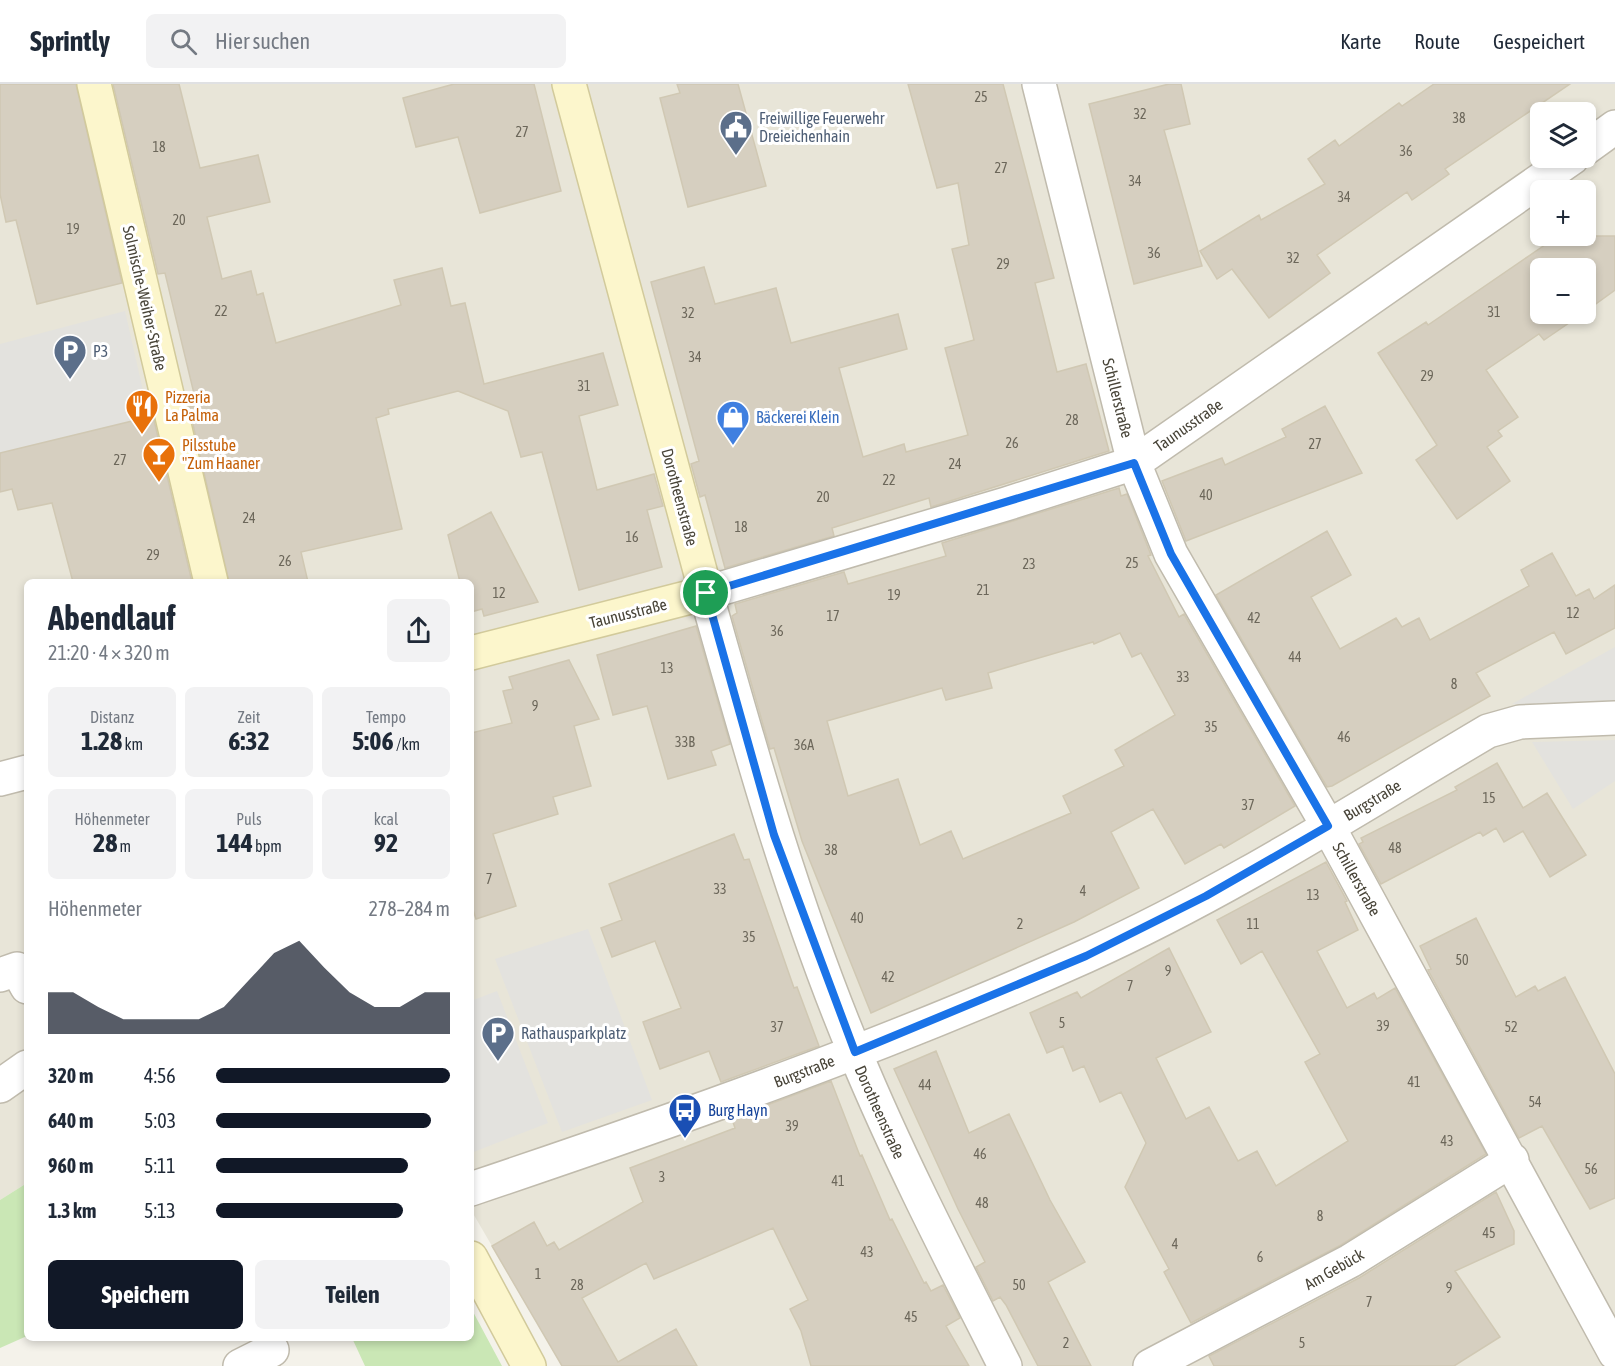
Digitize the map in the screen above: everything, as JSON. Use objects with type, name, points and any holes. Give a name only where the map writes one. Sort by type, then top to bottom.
[{"type":"street","name":"Solmische-Weiher-Straße","points":[[94,84],[210,579]]},
{"type":"street","name":"Dorotheenstraße","points":[[569,84],[706,593],[774,835],[855,1052],[897,1152],[1005,1366]]},
{"type":"street","name":"Schillerstraße","points":[[1039,84],[1134,463],[1171,554],[1328,826],[1512,1160],[1615,1353]]},
{"type":"street","points":[[1596,141],[1615,127]]},
{"type":"street","name":"Taunusstraße","points":[[474,652],[706,593],[1134,463],[1558,168]]},
{"type":"street","name":"Burgstraße","points":[[474,1188],[687,1116],[855,1052],[1086,956],[1206,896],[1488,731],[1505,724],[1615,718]]},
{"type":"street","points":[[0,779],[24,772]]},
{"type":"street","points":[[0,975],[17,969],[24,982]]},
{"type":"street","points":[[0,1086],[24,1068]]},
{"type":"street","name":"Am Gebück","points":[[1150,1366],[1350,1261],[1512,1160]]},
{"type":"street","points":[[474,1264],[529,1366]]},
{"type":"street","points":[[240,1366],[272,1350]]},
{"type":"shaded area","points":[[0,84],[1615,84],[1615,1366],[562,1366],[474,1215],[474,579],[24,579],[24,1185],[0,1200]]},
{"type":"shaded area","name":"P3","points":[[125,311],[149,417],[0,453],[0,344]]},
{"type":"shaded area","points":[[1615,647],[1615,702],[1512,704]]},
{"type":"shaded area","points":[[1615,740],[1615,781],[1573,809],[1532,742]]},
{"type":"shaded area","points":[[588,929],[652,1100],[562,1132],[495,959]]},
{"type":"shaded area","name":"Rathausparkplatz","points":[[497,991],[548,1123],[474,1152],[474,1000]]},
{"type":"green space","points":[[24,1185],[24,1337],[0,1348],[0,1200]]},
{"type":"green space","points":[[474,1314],[502,1366],[365,1366],[353,1341],[474,1341]]},
{"type":"building","points":[[0,84],[76,84],[122,283],[37,304],[16,220],[6,222],[0,194]]},
{"type":"building","points":[[113,84],[179,84],[200,168],[258,155],[270,202],[207,217],[222,279],[251,271],[257,295],[263,293],[276,343],[401,305],[394,280],[442,268],[451,306],[465,303],[484,384],[603,353],[618,405],[579,416],[597,490],[654,474],[663,506],[647,510],[662,567],[579,590],[542,452],[521,457],[508,411],[458,391],[388,409],[389,414],[376,418],[402,529],[301,552],[307,579],[228,579],[189,407],[197,406],[165,273],[158,274]]},
{"type":"building","points":[[454,84],[534,84],[561,191],[480,213],[458,137],[416,147],[403,98]]},
{"type":"building","points":[[677,84],[738,84],[766,186],[688,207],[660,98],[680,93]]},
{"type":"building","points":[[908,84],[1003,84],[1054,278],[1035,283],[1057,372],[1086,364],[1109,451],[931,507],[929,498],[832,528],[834,536],[725,568],[705,495],[700,497],[691,464],[699,461],[651,282],[704,267],[715,304],[776,288],[791,343],[898,314],[907,349],[839,368],[863,457],[904,444],[906,452],[968,435],[945,348],[974,340],[952,249],[969,245],[958,183],[937,188]]},
{"type":"building","points":[[1169,84],[1181,84],[1190,124],[1164,130],[1202,266],[1134,284],[1089,104]]},
{"type":"building","points":[[1434,84],[1570,84],[1544,102],[1530,102],[1530,111],[1445,169],[1449,174],[1412,200],[1407,192],[1317,255],[1330,273],[1269,318],[1232,269],[1217,279],[1200,251],[1259,215],[1261,220],[1325,184],[1308,159],[1335,140],[1339,146],[1399,103],[1402,106]]},
{"type":"building","points":[[1596,236],[1615,236],[1615,290],[1596,304],[1596,258],[1530,258],[1530,324],[1567,324],[1544,340],[1539,334],[1486,370],[1518,417],[1498,431],[1502,436],[1487,447],[1510,481],[1457,519],[1416,460],[1437,445],[1378,353],[1426,322],[1428,325],[1543,246],[1596,246]]},
{"type":"building","points":[[1325,406],[1362,473],[1186,541],[1162,481],[1222,458],[1225,465],[1286,437],[1282,429]]},
{"type":"building","points":[[153,416],[191,579],[72,579],[52,503],[18,510],[12,489],[0,492],[0,453]]},
{"type":"building","points":[[1119,488],[1121,496],[1127,494],[1151,555],[1148,556],[1179,617],[1184,614],[1295,806],[1224,848],[1221,844],[1185,864],[1153,809],[1111,832],[1139,888],[1074,922],[871,1013],[802,841],[774,748],[770,749],[732,616],[737,613],[735,604],[844,572],[848,584],[946,556],[942,543]],"holes":[[[1120,633],[1132,657],[1141,653],[1175,715],[1115,750],[1124,766],[1063,796],[1071,813],[963,859],[951,831],[920,845],[898,779],[848,796],[827,721],[942,688],[946,700],[992,688],[988,673],[1093,642],[1094,644]]]},
{"type":"building","points":[[491,512],[538,602],[484,616],[482,609],[474,611],[474,579],[459,579],[448,535]]},
{"type":"building","points":[[1327,531],[1351,575],[1311,597],[1340,649],[1396,618],[1402,627],[1419,618],[1430,640],[1529,586],[1521,570],[1552,553],[1576,596],[1589,589],[1594,599],[1615,585],[1615,628],[1566,654],[1554,632],[1476,673],[1490,696],[1327,787],[1216,595]]},
{"type":"building","points":[[696,626],[730,744],[711,751],[716,765],[668,779],[647,706],[613,715],[597,655]]},
{"type":"building","points":[[569,660],[599,719],[574,726],[591,786],[553,797],[558,814],[493,834],[516,906],[476,919],[474,913],[474,732],[512,723],[503,691],[513,689],[509,677]]},
{"type":"building","points":[[1497,763],[1523,808],[1547,793],[1586,855],[1550,877],[1523,831],[1504,842],[1496,828],[1483,836],[1480,832],[1381,884],[1359,844],[1363,842],[1361,838],[1457,790],[1455,787]]},
{"type":"building","points":[[734,834],[744,860],[749,859],[794,988],[797,987],[819,1046],[721,1082],[709,1051],[660,1069],[643,1022],[681,1008],[655,941],[612,957],[601,928],[622,920],[609,884]]},
{"type":"building","points":[[1326,862],[1347,901],[1345,902],[1358,930],[1317,951],[1347,1008],[1374,993],[1377,999],[1395,988],[1486,1154],[1341,1245],[1191,1323],[1164,1272],[1169,1269],[1125,1187],[1146,1143],[1121,1092],[1100,1102],[1084,1066],[1073,1071],[1063,1046],[1047,1053],[1030,1013],[1077,992],[1081,998],[1169,948],[1211,1032],[1156,1058],[1186,1119],[1209,1107],[1238,1161],[1257,1151],[1276,1186],[1348,1141],[1305,1062],[1320,1054],[1262,951],[1241,964],[1217,920]]},
{"type":"building","points":[[1476,918],[1516,997],[1535,986],[1538,991],[1565,977],[1615,1074],[1615,1198],[1590,1209],[1542,1126],[1519,1138],[1428,970],[1431,969],[1420,946]]},
{"type":"building","points":[[936,1051],[969,1133],[1009,1114],[1050,1200],[1085,1262],[1048,1282],[1091,1366],[1038,1366],[1006,1305],[1000,1297],[993,1301],[976,1267],[985,1262],[958,1209],[894,1069]]},
{"type":"building","points":[[831,1081],[860,1156],[862,1155],[890,1220],[892,1219],[924,1283],[926,1282],[931,1291],[943,1285],[960,1318],[946,1326],[969,1366],[811,1366],[801,1331],[790,1309],[808,1300],[773,1228],[654,1279],[646,1263],[582,1298],[618,1362],[676,1329],[697,1366],[562,1366],[492,1246],[534,1222],[547,1246],[554,1242],[559,1250],[643,1202],[630,1168],[735,1128],[733,1122],[736,1120],[735,1117]]},
{"type":"building","points":[[1496,1192],[1514,1231],[1514,1244],[1455,1271],[1500,1337],[1454,1366],[1214,1366],[1209,1356],[1359,1278]]},
{"type":"place","name":"Freiwillige Feuerwehr Dreieichenhain","points":[[736,156]]},
{"type":"place","name":"P3","points":[[70,380]]},
{"type":"place","name":"Pizzeria La Palma","points":[[142,435]]},
{"type":"place","name":"Bäckerei Klein","points":[[733,446]]},
{"type":"place","name":"Pilsstube \"Zum Haaner","points":[[159,483]]},
{"type":"place","name":"Rathausparkplatz","points":[[498,1062]]},
{"type":"place","name":"Burg Hayn","points":[[685,1139]]},
{"type":"route","points":[[1134,463],[1171,554],[1328,826],[1206,896],[1086,956],[855,1052],[774,835],[706,593],[1006,504],[1134,463]]}]
